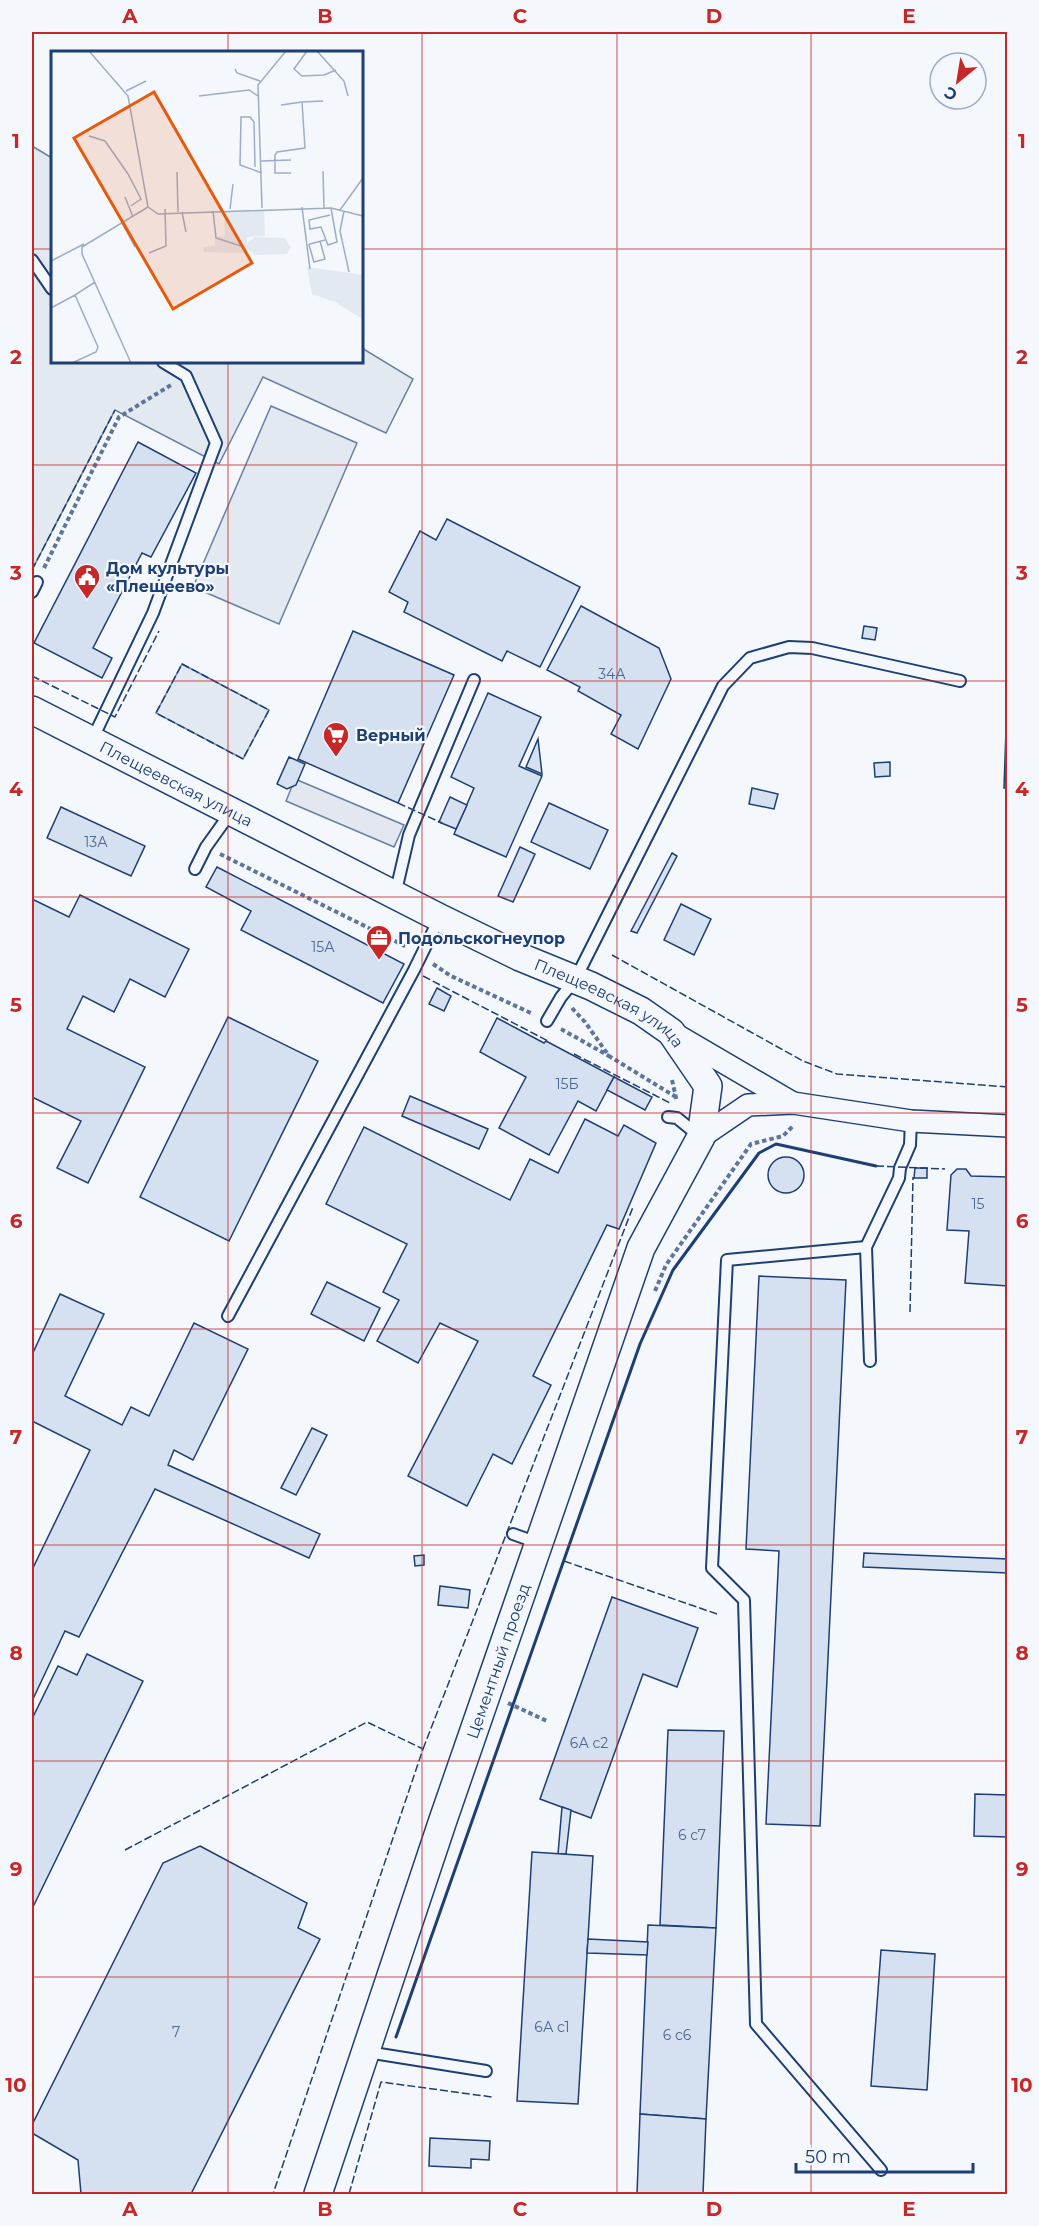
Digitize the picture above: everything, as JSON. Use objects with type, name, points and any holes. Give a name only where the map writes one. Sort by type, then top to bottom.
[{"type":"street","name":"Плещеевская улица","points":[[32,710],[520,957],[571,994],[641,1011],[671,1032],[708,1086],[701,1137]]},
{"type":"street","points":[[671,1032],[793,1103]]},
{"type":"street","points":[[701,1137],[748,1105],[793,1103],[911,1120],[1008,1126]]},
{"type":"street","name":"Цементный проезд","points":[[318,2194],[443,1820],[525,1538],[641,1248],[701,1137]]},
{"type":"lane","points":[[32,260],[51,288]]},
{"type":"lane","points":[[91,740],[153,613],[216,443],[186,376],[165,363]]},
{"type":"lane","points":[[547,1021],[571,994],[723,686],[750,658],[789,647],[812,648],[960,681]]},
{"type":"lane","points":[[395,895],[409,835],[474,680]]},
{"type":"lane","points":[[195,869],[206,847],[231,812]]},
{"type":"lane","points":[[228,1316],[440,918]]},
{"type":"lane","points":[[672,1117],[701,1137]]},
{"type":"lane","points":[[870,1361],[866,1247],[899,1178],[900,1168],[910,1145],[911,1120]]},
{"type":"lane","points":[[866,1247],[727,1260],[712,1568],[744,1600],[756,2024],[881,2170]]},
{"type":"lane","points":[[366,2052],[486,2071]]},
{"type":"path","points":[[34,587],[119,417],[186,376]]},
{"type":"path","points":[[206,847],[421,955],[451,976],[547,1021],[677,1097]]},
{"type":"path","points":[[571,994],[585,1022],[609,1056]]},
{"type":"path","points":[[667,1072],[677,1097],[672,1117]]},
{"type":"path","points":[[505,1702],[547,1720]]},
{"type":"shaded area","points":[[32,146],[51,157],[51,363],[363,363],[363,349],[413,379],[386,433],[263,377],[219,464],[115,410],[32,570]]},
{"type":"shaded area","points":[[271,406],[357,443],[279,624],[193,587]]},
{"type":"shaded area","points":[[182,664],[269,710],[243,759],[156,713]]},
{"type":"shaded area","points":[[295,779],[404,825],[394,847],[286,801]]},
{"type":"building","name":"Дом культуры «Плещеево»","points":[[138,442],[196,473],[151,557],[142,553],[93,648],[112,658],[102,678],[34,643]]},
{"type":"building","points":[[447,519],[580,587],[540,667],[507,651],[502,661],[404,612],[408,602],[389,592],[420,531],[436,540]]},
{"type":"building","points":[[581,606],[659,648],[671,679],[638,749],[611,734],[621,715],[578,691],[580,687],[547,670]]},
{"type":"building","points":[[864,626],[877,628],[875,640],[862,638]]},
{"type":"building","points":[[353,631],[454,675],[398,803],[298,759]]},
{"type":"building","points":[[1008,671],[1008,788],[1004,788]]},
{"type":"building","points":[[488,693],[541,717],[519,766],[542,776],[506,857],[454,834],[474,788],[451,777]]},
{"type":"building","points":[[538,739],[542,774],[526,767]]},
{"type":"building","points":[[289,757],[305,764],[296,785],[287,789],[277,784]]},
{"type":"building","points":[[890,762],[890,776],[875,777],[874,763]]},
{"type":"building","points":[[752,788],[778,794],[774,809],[749,804]]},
{"type":"building","points":[[450,797],[467,805],[456,829],[439,822]]},
{"type":"building","points":[[549,803],[608,830],[590,869],[531,842]]},
{"type":"building","points":[[61,807],[145,846],[131,876],[47,838]]},
{"type":"building","points":[[520,847],[535,854],[513,902],[498,896]]},
{"type":"building","points":[[672,853],[677,856],[637,933],[631,931]]},
{"type":"building","points":[[217,867],[404,964],[383,1003],[241,930],[251,911],[206,887]]},
{"type":"building","points":[[80,895],[189,949],[165,997],[130,979],[114,1012],[83,996],[67,1029],[145,1067],[88,1183],[57,1168],[81,1121],[32,1097],[32,899],[69,917]]},
{"type":"building","points":[[681,904],[711,919],[694,955],[664,940]]},
{"type":"building","points":[[437,988],[451,996],[444,1011],[429,1004]]},
{"type":"building","points":[[228,1017],[318,1061],[229,1241],[140,1197]]},
{"type":"building","points":[[497,1018],[614,1077],[596,1111],[578,1101],[549,1155],[499,1128],[526,1077],[480,1052]]},
{"type":"building","points":[[614,1077],[652,1097],[645,1110],[607,1090]]},
{"type":"building","points":[[410,1096],[488,1129],[479,1149],[402,1116]]},
{"type":"building","points":[[585,1119],[618,1136],[624,1125],[656,1143],[619,1229],[607,1225],[533,1376],[551,1385],[512,1464],[493,1454],[467,1506],[408,1476],[478,1341],[440,1323],[418,1363],[377,1341],[399,1300],[383,1292],[407,1244],[326,1204],[364,1127],[510,1200],[530,1159],[558,1173]]},
{"type":"building","points":[[786,1157],[799,1162],[804,1175],[799,1188],[786,1193],[773,1188],[768,1175],[773,1162]]},
{"type":"building","points":[[915,1168],[927,1168],[927,1178],[914,1178]]},
{"type":"building","points":[[957,1169],[966,1169],[971,1176],[1008,1177],[1008,1286],[965,1283],[969,1231],[947,1230],[951,1175]]},
{"type":"building","points":[[759,1276],[846,1280],[820,1826],[766,1824],[779,1551],[746,1549]]},
{"type":"building","points":[[327,1282],[380,1308],[364,1341],[311,1314]]},
{"type":"building","points":[[60,1294],[104,1314],[65,1396],[122,1425],[131,1407],[149,1416],[194,1323],[248,1349],[193,1460],[174,1450],[168,1465],[320,1534],[309,1558],[155,1489],[79,1637],[65,1631],[33,1699],[32,1570],[90,1450],[32,1421],[32,1355]]},
{"type":"building","points":[[312,1428],[327,1435],[296,1495],[281,1488]]},
{"type":"building","points":[[864,1553],[1008,1559],[1008,1573],[863,1567]]},
{"type":"building","points":[[424,1555],[424,1565],[415,1566],[414,1556]]},
{"type":"building","points":[[440,1586],[470,1590],[468,1608],[438,1605]]},
{"type":"building","points":[[612,1597],[698,1628],[677,1687],[643,1674],[591,1818],[540,1799]]},
{"type":"building","points":[[87,1654],[143,1681],[32,1909],[32,1719],[58,1666],[77,1675]]},
{"type":"building","points":[[668,1730],[724,1731],[716,1928],[660,1925]]},
{"type":"building","points":[[975,1794],[1008,1795],[1008,1837],[974,1836]]},
{"type":"building","points":[[562,1807],[571,1810],[566,1854],[558,1854]]},
{"type":"building","points":[[200,1846],[307,1903],[298,1928],[320,1939],[191,2194],[81,2194],[78,2160],[32,2133],[32,2125],[163,1863]]},
{"type":"building","points":[[532,1852],[593,1856],[578,2104],[517,2101]]},
{"type":"building","points":[[648,1925],[716,1928],[706,2119],[640,2114]]},
{"type":"building","points":[[588,1939],[648,1942],[647,1955],[587,1953]]},
{"type":"building","points":[[881,1950],[935,1954],[927,2090],[871,2086]]},
{"type":"building","points":[[640,2114],[706,2119],[703,2194],[637,2194]]},
{"type":"building","points":[[430,2138],[490,2141],[489,2160],[471,2159],[471,2168],[429,2166]]},
{"type":"fence","points":[[32,570],[115,410]]},
{"type":"fence","points":[[32,676],[115,717],[159,631]]},
{"type":"fence","points":[[182,664],[269,710],[243,759],[156,713],[182,664]]},
{"type":"fence","points":[[398,803],[442,823]]},
{"type":"fence","points":[[612,955],[803,1061],[837,1074],[1008,1087]]},
{"type":"fence","points":[[423,976],[550,1042]]},
{"type":"fence","points":[[574,1054],[672,1104]]},
{"type":"fence","points":[[876,1166],[945,1169]]},
{"type":"fence","points":[[910,1312],[913,1177]]},
{"type":"fence","points":[[423,1749],[633,1207]]},
{"type":"fence","points":[[564,1561],[717,1614]]},
{"type":"fence","points":[[125,1850],[367,1722],[423,1749],[273,2194]]},
{"type":"fence","points":[[349,2194],[381,2082],[492,2097]]},
{"type":"wall","points":[[396,2037],[640,1344],[673,1270],[759,1153],[776,1144],[876,1166]]},
{"type":"place","name":"Дом культуры «Плещеево»","points":[[87,600]]},
{"type":"place","name":"Верный","points":[[336,758]]},
{"type":"place","name":"Подольскогнеупор","points":[[379,961]]}]
